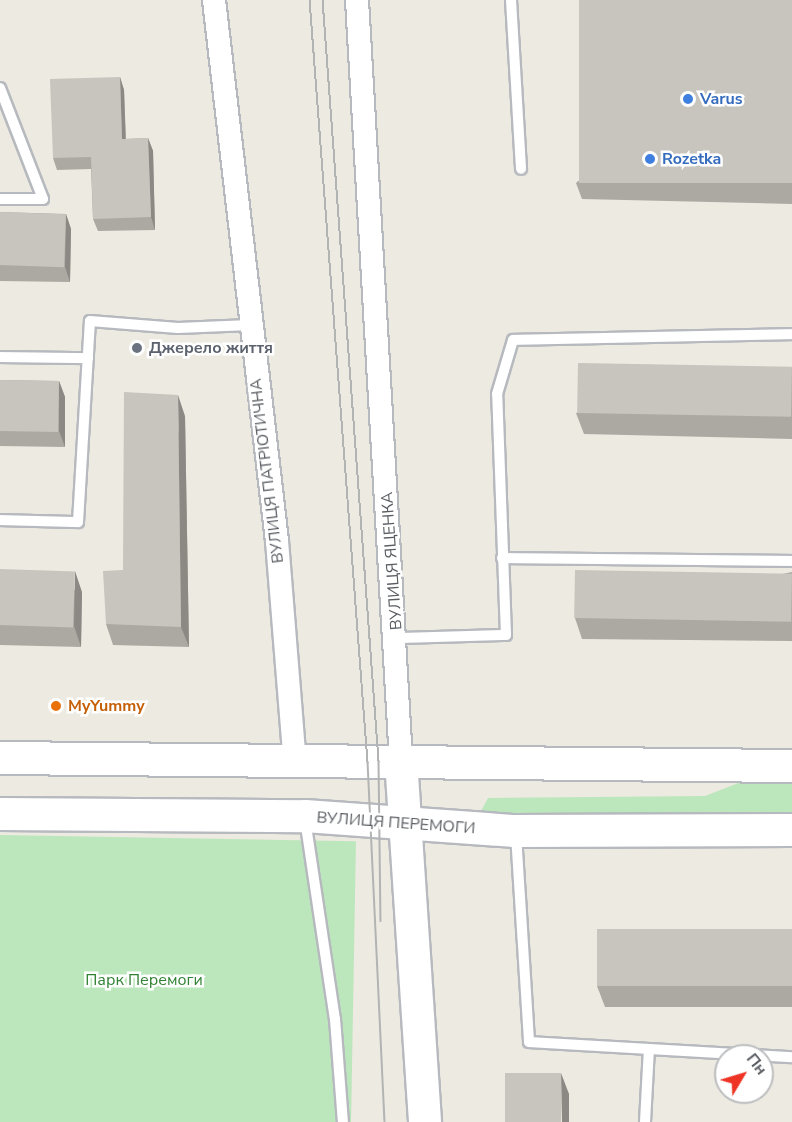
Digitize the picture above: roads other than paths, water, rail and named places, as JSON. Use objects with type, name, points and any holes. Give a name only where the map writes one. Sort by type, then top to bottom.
[{"type":"main road","points":[[0,758],[295,764],[401,760],[792,766]]},
{"type":"main road","name":"ВУЛИЦЯ ЯЦЕНКА","points":[[401,760],[425,1122]]},
{"type":"main road","name":"ВУЛИЦЯ ПЕРЕМОГИ","points":[[0,814],[305,816],[516,831],[792,830]]},
{"type":"street","name":"ВУЛИЦЯ ПАТРІОТИЧНА","points":[[214,0],[249,326],[277,541],[295,764]]},
{"type":"street","name":"ВУЛИЦЯ ЯЦЕНКА","points":[[357,0],[397,638],[401,760]]},
{"type":"lane","points":[[511,0],[521,169]]},
{"type":"lane","points":[[0,88],[43,199],[0,199]]},
{"type":"lane","points":[[0,520],[78,522],[90,321],[178,328],[249,326]]},
{"type":"lane","points":[[397,638],[506,635],[496,394],[513,340],[792,334]]},
{"type":"lane","points":[[0,357],[88,358]]},
{"type":"lane","points":[[502,558],[792,561]]},
{"type":"lane","points":[[305,816],[335,1019],[343,1122]]},
{"type":"lane","points":[[516,831],[529,1042],[792,1057]]},
{"type":"lane","points":[[645,1122],[649,1049]]},
{"type":"tram line","points":[[310,0],[368,762],[385,1122]]},
{"type":"tram line","points":[[323,0],[379,761],[381,921]]},
{"type":"place","name":"Varus","points":[[688,99]]},
{"type":"place","name":"Rozetka","points":[[650,159]]},
{"type":"place","name":"Джерело життя","points":[[137,348]]},
{"type":"place","name":"MyYummy","points":[[56,706]]},
{"type":"park label","name":"Парк Перемоги","points":[[144,980]]}]
